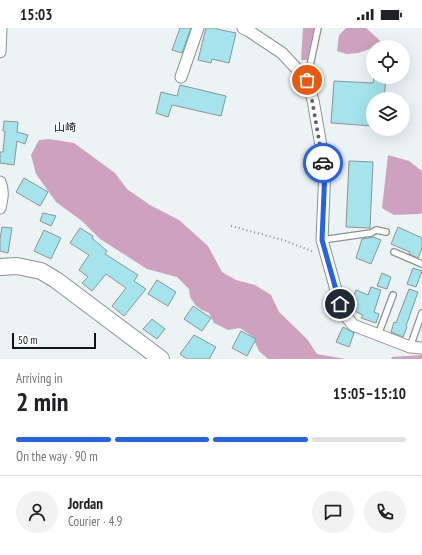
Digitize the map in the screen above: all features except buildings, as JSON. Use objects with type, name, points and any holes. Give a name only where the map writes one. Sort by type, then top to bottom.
[{"type":"street","points":[[0,52],[2,28]]},
{"type":"street","points":[[181,77],[198,28]]},
{"type":"street","points":[[243,28],[249,30],[282,53],[307,80],[325,169],[322,240],[340,304],[345,315],[353,324],[378,335],[410,347],[422,348]]},
{"type":"street","points":[[0,182],[3,192],[0,208]]},
{"type":"street","points":[[0,266],[17,266],[41,270],[161,359]]},
{"type":"lane","points":[[307,80],[318,28]]},
{"type":"lane","points":[[322,240],[371,233],[376,230],[386,232]]},
{"type":"lane","points":[[394,252],[422,264]]},
{"type":"lane","points":[[378,335],[393,295]]},
{"type":"lane","points":[[410,347],[422,313]]},
{"type":"path","points":[[231,226],[283,240],[326,257]]},
{"type":"shaded area","points":[[303,28],[314,28],[307,60],[301,60]]},
{"type":"shaded area","points":[[346,28],[366,28],[379,40],[366,40],[366,50],[346,54],[337,51],[339,35]]},
{"type":"shaded area","points":[[49,139],[74,143],[115,173],[127,189],[150,205],[179,220],[208,246],[222,272],[236,280],[255,285],[271,295],[279,312],[307,339],[317,354],[346,359],[268,359],[259,351],[252,336],[240,328],[228,330],[214,323],[209,313],[196,306],[190,297],[189,289],[177,277],[147,269],[100,239],[82,221],[56,202],[36,174],[31,155],[39,140]]},
{"type":"shaded area","points":[[388,155],[409,161],[422,171],[422,213],[394,215],[382,208]]},
{"type":"shaded area","points":[[422,355],[422,359],[391,359],[392,357]]},
{"type":"way so far","points":[[307,80],[323,163]]},
{"type":"district","name":"山崎","points":[[65,127]]},
{"type":"route","points":[[323,163],[325,169],[322,240],[340,304]]}]
